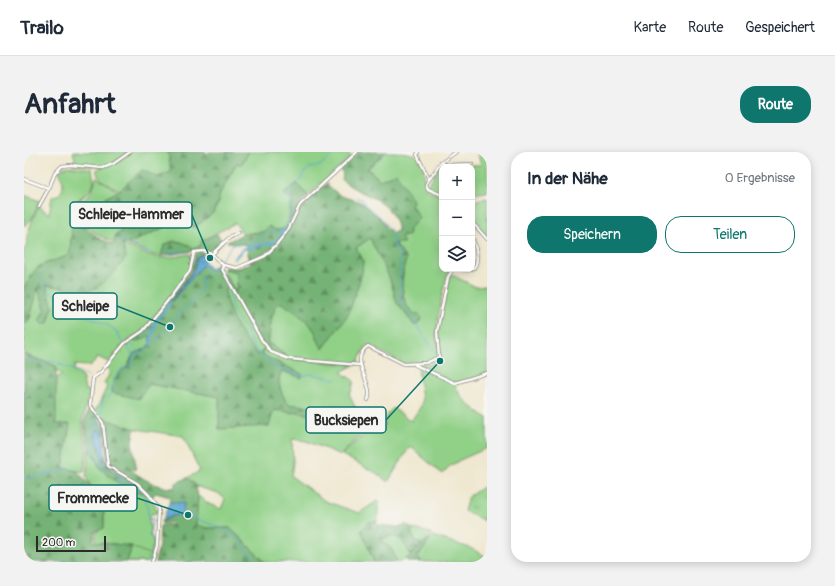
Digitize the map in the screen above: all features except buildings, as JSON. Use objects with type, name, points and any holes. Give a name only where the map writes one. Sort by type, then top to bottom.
[{"type":"street","points":[[39,206],[52,182],[55,172],[62,166],[70,165],[94,169],[103,168],[113,164],[130,152]]},
{"type":"street","points":[[152,562],[157,550],[159,509],[149,495],[136,484],[108,466],[106,458],[104,425],[90,405],[93,378],[101,372],[125,343],[142,332],[169,299],[190,271],[194,252],[204,251],[212,254],[223,265],[240,267],[261,258],[270,252],[288,230],[300,205],[357,152]]},
{"type":"street","points":[[418,152],[417,155],[429,179]]},
{"type":"street","points":[[439,194],[427,188],[426,185],[441,163],[456,152]]},
{"type":"street","points":[[24,179],[48,188]]},
{"type":"street","points":[[475,225],[487,239]]},
{"type":"street","points":[[212,254],[228,238],[239,233]]},
{"type":"street","points":[[475,244],[477,264],[475,268]]},
{"type":"street","points":[[223,265],[222,269],[261,339],[271,352],[289,358],[360,365]]},
{"type":"street","points":[[368,400],[370,396],[369,389],[360,365],[361,356],[368,346],[404,364],[426,363],[439,356],[437,332],[448,277],[452,272]]},
{"type":"street","points":[[415,364],[454,383],[487,373]]},
{"type":"green space","points":[[73,152],[128,152],[107,165],[96,167],[72,164],[75,159]]},
{"type":"green space","points":[[131,152],[168,152],[171,172],[158,177],[130,181],[120,190],[101,179],[97,173],[97,169],[115,164]]},
{"type":"green space","points":[[168,152],[206,152],[208,154],[209,152],[249,152],[241,165],[237,163],[220,193],[218,204],[213,213],[195,227],[171,224],[132,242],[122,243],[126,257],[109,277],[98,287],[92,290],[77,291],[46,285],[53,306],[48,323],[43,325],[39,321],[45,309],[38,288],[30,318],[24,326],[24,288],[39,266],[67,256],[70,253],[73,207],[86,193],[77,204],[75,214],[78,214],[93,234],[102,240],[114,244],[115,236],[121,232],[119,207],[104,199],[120,190],[142,170],[158,177],[171,172]]},
{"type":"green space","points":[[249,152],[347,152],[351,156],[308,196],[285,194],[292,201],[288,223],[284,229],[243,234],[235,223],[202,241],[202,245],[192,248],[186,244],[172,241],[164,247],[161,256],[151,254],[122,243],[132,242],[172,224],[195,227],[213,213],[218,204],[220,193],[237,163],[241,165]]},
{"type":"green space","points":[[359,152],[386,152],[367,169],[380,180],[396,173],[413,201],[411,205],[419,218],[409,229],[408,236],[401,237],[404,243],[394,243],[406,259],[402,282],[405,301],[407,306],[416,315],[418,313],[422,319],[415,326],[397,303],[390,279],[370,238],[356,248],[363,260],[362,273],[349,313],[323,349],[312,327],[282,303],[277,304],[272,316],[268,345],[272,345],[288,358],[271,351],[266,347],[261,354],[302,374],[302,378],[282,371],[279,379],[281,392],[287,404],[315,407],[317,417],[299,411],[293,413],[274,410],[269,426],[219,429],[219,397],[149,384],[139,399],[113,393],[112,389],[114,381],[128,366],[133,354],[145,349],[151,342],[149,341],[150,335],[142,340],[134,342],[134,338],[143,332],[191,272],[195,255],[199,252],[204,252],[203,255],[196,259],[196,264],[191,275],[171,302],[205,263],[211,269],[216,265],[219,273],[223,273],[236,292],[237,272],[224,269],[225,267],[239,268],[260,259],[271,252],[291,226],[300,207],[327,183],[329,187],[341,196],[360,202],[370,209],[380,218],[386,228],[392,233],[398,231],[394,219],[383,204],[342,180],[343,173],[340,170],[341,167]],"holes":[[[229,284],[265,348],[258,355],[240,332],[228,306],[225,286]]]},
{"type":"green space","points":[[386,152],[412,154],[417,157],[423,167],[425,187],[430,192],[439,196],[439,272],[449,272],[439,310],[436,333],[438,352],[437,358],[425,363],[404,364],[369,345],[366,346],[357,364],[288,358],[272,345],[268,345],[272,316],[277,304],[282,303],[304,319],[312,327],[323,348],[349,313],[362,273],[363,260],[356,248],[370,238],[390,279],[397,303],[415,326],[417,313],[416,316],[408,307],[403,295],[403,270],[406,259],[394,242],[403,236],[408,236],[409,229],[419,218],[411,204],[413,201],[404,188],[380,180],[367,168]]},
{"type":"green space","points":[[477,152],[487,152],[487,192],[475,194],[475,165],[481,165]]},
{"type":"green space","points":[[68,166],[92,169],[94,182],[91,190],[77,201],[73,207],[71,250],[67,256],[39,266],[24,288],[24,250],[30,226],[39,206],[49,214],[52,197],[57,196],[63,188],[60,173],[58,171]]},
{"type":"green space","points":[[439,167],[439,194],[430,190],[427,186]]},
{"type":"green space","points":[[96,177],[118,191],[104,199],[119,207],[121,232],[115,236],[115,242],[102,237],[90,229],[82,218],[80,204],[92,191]]},
{"type":"green space","points":[[297,183],[308,196],[298,207],[282,238],[267,252],[250,262],[246,245],[227,242],[243,234],[263,232],[269,226],[276,230],[284,229],[288,223],[292,201],[284,194]]},
{"type":"green space","points":[[24,195],[40,201],[31,220],[24,226]]},
{"type":"green space","points":[[487,198],[487,237],[475,224],[475,201]]},
{"type":"green space","points":[[217,234],[223,242],[212,252],[200,250],[161,256],[164,246],[171,242],[182,242],[192,248],[202,245],[201,241]]},
{"type":"green space","points":[[122,245],[148,255],[161,258],[190,254],[192,260],[190,271],[142,331],[124,343],[108,362],[98,357],[91,365],[75,365],[74,371],[82,376],[85,390],[90,391],[82,422],[87,452],[84,472],[63,468],[69,424],[56,424],[50,382],[62,374],[55,370],[56,366],[24,354],[24,326],[30,318],[38,288],[45,309],[39,321],[48,323],[46,285],[86,291],[126,257]]},
{"type":"green space","points":[[224,269],[238,271],[236,292],[224,272]]},
{"type":"green space","points":[[450,274],[476,287],[485,286],[487,283],[487,373],[459,382],[452,382],[418,366],[428,365],[438,360],[440,356],[438,332]]},
{"type":"green space","points":[[229,284],[267,349],[272,353],[289,359],[354,365],[341,372],[354,381],[351,393],[349,393],[353,403],[363,419],[361,434],[341,455],[306,441],[292,439],[293,463],[291,476],[325,501],[359,513],[379,500],[377,521],[369,522],[365,539],[374,562],[265,562],[230,528],[205,528],[196,525],[198,496],[209,504],[221,509],[225,499],[218,493],[198,487],[187,478],[200,471],[183,436],[136,429],[102,419],[95,412],[107,387],[104,383],[109,375],[109,371],[106,368],[124,345],[141,336],[150,334],[152,342],[145,349],[133,354],[128,365],[118,374],[149,384],[220,397],[219,429],[252,416],[272,411],[292,412],[312,416],[315,407],[287,404],[280,388],[279,379],[282,371],[302,377],[302,374],[263,358],[251,349],[245,342],[235,324],[228,304],[225,286]]},
{"type":"green space","points":[[24,354],[56,366],[56,424],[70,424],[63,468],[77,471],[107,505],[104,508],[104,528],[95,531],[93,542],[132,546],[127,562],[24,562]]},
{"type":"green space","points":[[418,368],[455,384],[460,395],[473,408],[487,418],[487,448],[460,460],[450,466],[442,474],[410,446],[388,482],[376,473],[342,455],[363,435],[366,424],[382,433],[387,414],[393,408],[411,421],[421,406],[422,400]]},
{"type":"green space","points":[[90,407],[97,414],[101,422],[103,429],[104,452],[109,468],[136,484],[145,493],[134,491],[107,475],[101,469],[91,451],[89,451],[84,422]]},
{"type":"green space","points":[[103,418],[136,429],[134,431],[132,442],[136,466],[135,470],[127,468],[149,482],[167,488],[174,488],[176,483],[187,478],[198,487],[196,487],[198,496],[196,525],[205,528],[230,528],[265,562],[155,562],[159,546],[160,526],[173,524],[171,522],[162,524],[161,521],[183,512],[184,503],[171,502],[169,504],[170,497],[156,493],[152,497],[137,483],[109,466]]},
{"type":"green space","points":[[89,451],[91,451],[106,468],[136,486],[153,502],[158,512],[148,516],[151,536],[154,542],[148,562],[127,562],[132,546],[95,542],[97,531],[104,528],[104,508],[107,505],[95,494],[86,477]]},
{"type":"green space","points":[[487,484],[487,522],[464,511],[468,497]]},
{"type":"green space","points":[[377,521],[376,532],[378,525],[403,527],[405,524],[413,529],[411,533],[417,542],[422,544],[411,555],[401,539],[386,537],[381,540],[392,550],[397,562],[374,562],[361,530],[369,522]]},
{"type":"green space","points":[[413,529],[431,533],[431,535],[422,544],[417,542],[410,533]]},
{"type":"green space","points":[[393,536],[402,539],[411,555],[402,562],[397,562],[392,550],[381,539]]},
{"type":"green space","points":[[433,536],[470,548],[487,557],[487,562],[422,562],[416,557]]},
{"type":"green space","points":[[430,538],[423,550],[416,556],[422,562],[408,562],[406,560]]},
{"type":"green space","points":[[132,547],[154,556],[152,562],[127,562]]},
{"type":"water","points":[[201,255],[204,256],[205,263],[170,303],[194,269],[196,259]]},
{"type":"water","points":[[96,429],[103,431],[105,460],[103,462],[95,432]]},
{"type":"water","points":[[170,502],[184,503],[183,513],[179,516],[172,516],[162,521]]},
{"type":"waterway","points":[[149,562],[154,549],[155,540],[149,536],[152,522],[149,518],[145,495],[138,488],[124,482],[118,475],[101,466],[93,450],[95,442],[91,431],[93,425],[98,422],[101,415],[103,398],[110,396],[114,380],[122,368],[124,369],[132,365],[133,355],[136,356],[149,347],[150,343],[163,335],[171,327],[178,313],[185,310],[201,291],[202,279],[213,269],[233,244],[250,244],[271,231],[275,233],[285,229],[291,213],[292,204],[292,198],[287,197],[286,194],[299,183],[302,175],[309,168],[319,166],[337,152]]},
{"type":"waterway","points":[[356,198],[362,199],[365,205],[379,216],[391,230],[394,247],[400,253],[400,301],[438,356]]},
{"type":"waterway","points":[[234,259],[243,249],[276,242],[285,229]]},
{"type":"waterway","points":[[119,239],[151,254]]},
{"type":"waterway","points":[[165,250],[172,253],[186,251]]},
{"type":"waterway","points":[[204,264],[207,267]]},
{"type":"waterway","points":[[216,265],[225,276]]},
{"type":"waterway","points":[[40,276],[57,297],[65,304],[78,313],[110,326],[116,331],[123,343]]},
{"type":"waterway","points":[[227,281],[233,312],[236,318],[247,328],[251,343],[262,356],[276,366],[292,373],[294,371],[295,374],[301,376],[311,374],[336,379]]},
{"type":"waterway","points":[[150,343],[156,321],[170,303]]},
{"type":"waterway","points":[[138,338],[155,325]]},
{"type":"waterway","points":[[130,343],[139,352]]},
{"type":"waterway","points":[[125,345],[134,355]]},
{"type":"waterway","points":[[27,358],[42,363]]},
{"type":"waterway","points":[[440,359],[441,363]]},
{"type":"waterway","points":[[45,362],[56,361],[89,377]]},
{"type":"waterway","points":[[97,424],[102,427],[102,430]]},
{"type":"waterway","points":[[103,462],[106,467]]},
{"type":"waterway","points":[[24,479],[70,468]]},
{"type":"waterway","points":[[111,494],[119,477]]},
{"type":"waterway","points":[[183,513],[187,515],[190,513],[192,518],[216,526]]},
{"type":"waterway","points":[[149,518],[157,520]]},
{"type":"waterway","points":[[218,527],[226,530],[236,537],[257,562]]},
{"type":"place","name":"Schleipe-Hammer","points":[[210,258]]},
{"type":"place","name":"Schleipe","points":[[170,327]]},
{"type":"place","name":"Bucksiepen","points":[[440,361]]},
{"type":"place","name":"Frommecke","points":[[188,515]]}]
